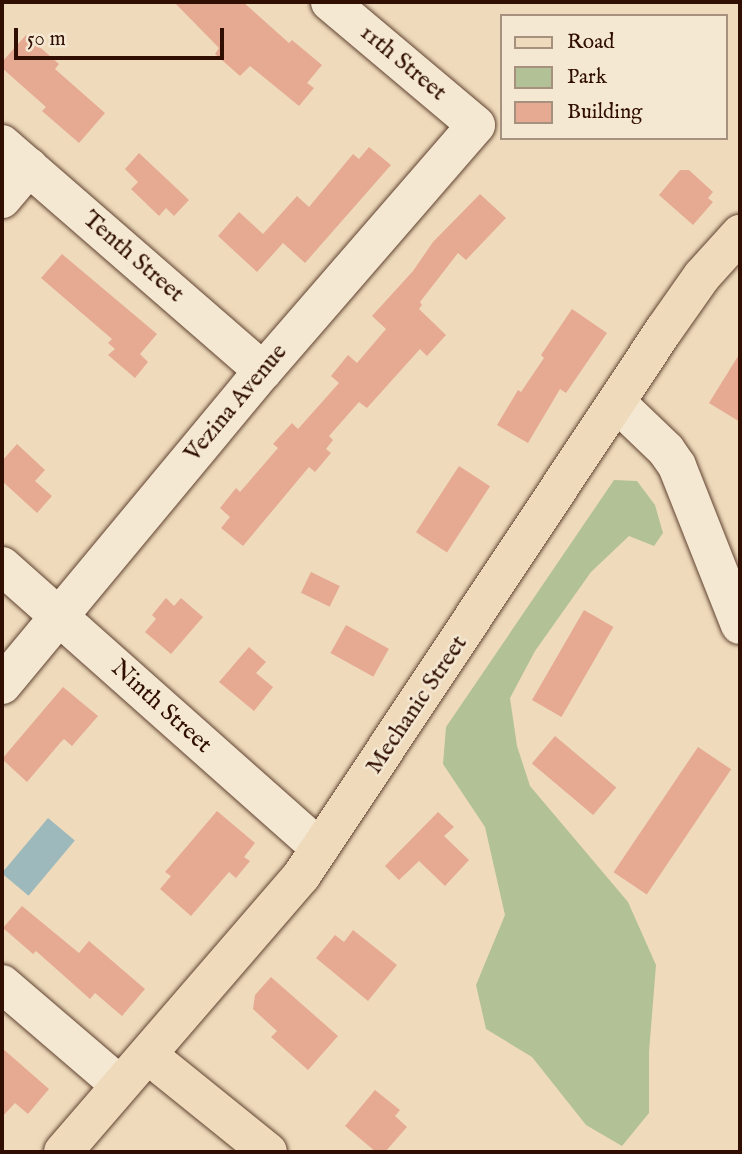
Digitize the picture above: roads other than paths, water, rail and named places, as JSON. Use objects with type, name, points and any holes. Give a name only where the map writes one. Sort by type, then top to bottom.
[{"type":"main road","name":"Mechanic Street","points":[[64,1152],[283,901],[702,276],[740,234]]},
{"type":"main road","points":[[148,1055],[268,1152]]},
{"type":"street","name":"11th Street","points":[[330,2],[475,124]]},
{"type":"street","name":"Vezina Avenue","points":[[2,685],[58,614],[475,124]]},
{"type":"street","name":"Tenth Street","points":[[15,155],[263,371]]},
{"type":"street","points":[[2,199],[15,155]]},
{"type":"street","points":[[617,403],[666,450],[677,466],[740,625]]},
{"type":"street","name":"Ninth Street","points":[[2,566],[320,848]]},
{"type":"street","points":[[2,984],[120,1085]]},
{"type":"water","points":[[48,818],[75,840],[29,896],[2,873]]}]
